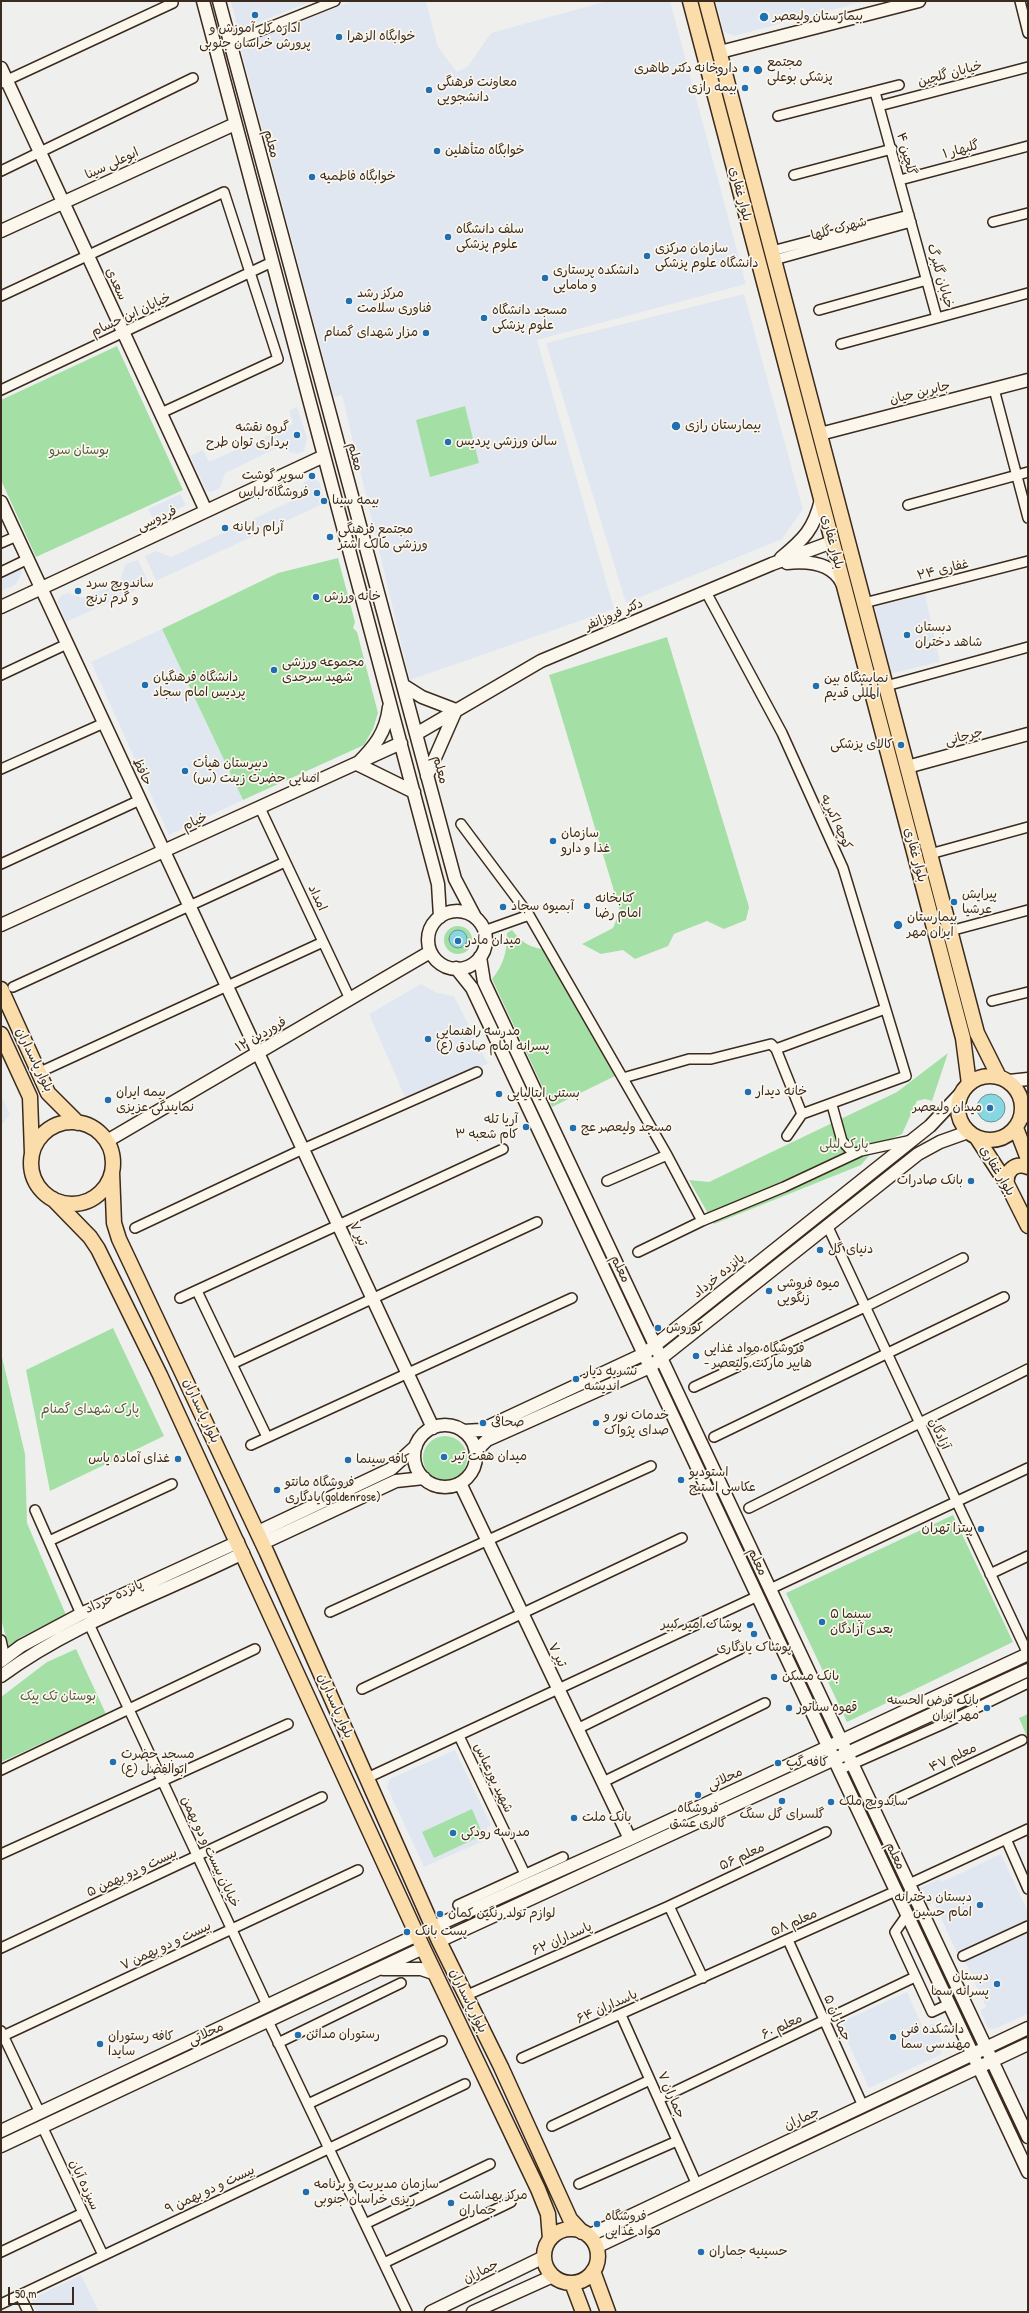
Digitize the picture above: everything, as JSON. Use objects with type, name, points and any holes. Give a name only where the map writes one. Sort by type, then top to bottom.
[{"type":"main road","points":[[203,1],[438,884],[440,917]]},
{"type":"main road","name":"معلم","points":[[219,1],[455,879],[475,917]]},
{"type":"main road","name":"بلوار غفاری","points":[[690,1],[963,1038],[965,1088]]},
{"type":"main road","name":"بلوار غفاری","points":[[706,1],[977,1033],[1004,1079]]},
{"type":"main road","points":[[720,52],[919,1]]},
{"type":"main road","name":"سعدی","points":[[1,68],[4,82],[40,152],[206,511]]},
{"type":"main road","name":"ابوعلی سینا","points":[[1,231],[235,124]]},
{"type":"main road","name":"جابربن حیان","points":[[820,434],[1028,380]]},
{"type":"main road","name":"فردوسی","points":[[1,607],[324,456]]},
{"type":"main road","points":[[772,564],[796,546],[809,531],[816,520],[821,500]]},
{"type":"main road","name":"حافظ","points":[[1,502],[258,1052]]},
{"type":"main road","name":"دکتر فروزانفر","points":[[416,734],[541,661],[772,564],[832,542]]},
{"type":"main road","points":[[772,564],[795,562],[818,564],[838,574],[844,586]]},
{"type":"main road","points":[[403,685],[422,698],[456,710],[427,776]]},
{"type":"main road","points":[[390,702],[388,722],[377,744],[357,764],[414,792]]},
{"type":"main road","name":"جرجانی","points":[[907,767],[1028,734]]},
{"type":"main road","name":"خیام","points":[[1,925],[401,743]]},
{"type":"main road","points":[[453,912],[465,912],[475,917],[484,931],[485,947],[480,958],[472,965],[456,968],[440,963],[430,952],[429,933],[434,923],[440,917],[453,912]]},
{"type":"main road","name":"۱۲ فروردین","points":[[107,1141],[430,952]]},
{"type":"main road","name":"معلم","points":[[480,958],[484,982],[1028,2137]]},
{"type":"main road","name":"معلم","points":[[456,968],[472,988],[1028,2172]]},
{"type":"main road","name":"بلوار پاسداران","points":[[7,988],[48,1093],[78,1123]]},
{"type":"main road","name":"بلوار پاسداران","points":[[1,1034],[30,1097],[32,1154]]},
{"type":"main road","name":"۷ تیر","points":[[258,1052],[433,1428]]},
{"type":"main road","points":[[1022,1120],[1010,1134],[998,1139],[985,1140],[973,1135],[962,1123],[958,1113],[958,1102],[965,1088],[983,1077],[1028,1079]]},
{"type":"main road","points":[[1004,1079],[1016,1088],[1021,1098],[1022,1120],[1028,1159]]},
{"type":"main road","name":"پانزده خرداد","points":[[463,1431],[481,1430],[644,1354],[930,1126],[965,1088]]},
{"type":"main road","points":[[78,1123],[91,1127],[107,1141],[111,1151],[112,1172],[102,1191],[89,1200],[74,1204],[53,1199],[45,1193],[36,1180],[32,1165],[32,1154],[36,1144],[50,1129],[60,1124],[78,1123]]},
{"type":"main road","points":[[476,1450],[487,1440],[650,1367],[662,1359],[826,1225],[918,1154],[940,1142],[973,1135]]},
{"type":"main road","name":"بلوار غفاری","points":[[973,1135],[1007,1184],[1028,1226]]},
{"type":"main road","points":[[1007,1184],[1007,1175],[1012,1168],[1021,1165],[1028,1167]]},
{"type":"main road","name":"بلوار پاسداران","points":[[112,1172],[114,1224],[119,1239],[260,1538],[439,1941],[501,2068],[570,2219],[589,2238]]},
{"type":"main road","name":"بلوار پاسداران","points":[[53,1199],[90,1237],[98,1249],[160,1375],[241,1547],[423,1948],[538,2189],[548,2214],[550,2240]]},
{"type":"main road","points":[[241,1547],[391,1469],[416,1446],[420,1438],[433,1428],[448,1425],[463,1431],[469,1436],[476,1450],[476,1458],[471,1473],[460,1483],[444,1486],[436,1485],[424,1478],[415,1462],[416,1446]]},
{"type":"main road","points":[[260,1538],[396,1481],[424,1478]]},
{"type":"main road","name":"۷ تیر","points":[[460,1483],[630,1839]]},
{"type":"main road","name":"پانزده خرداد","points":[[3,1659],[40,1635],[81,1614],[241,1547]]},
{"type":"main road","name":"پانزده خرداد","points":[[1,1676],[48,1646],[241,1547]]},
{"type":"main road","name":"محلاتی","points":[[433,1927],[630,1839],[1028,1654]]},
{"type":"main road","name":"محلاتی","points":[[439,1941],[1028,1670]]},
{"type":"main road","points":[[417,1935],[433,1927]]},
{"type":"main road","name":"محلاتی","points":[[1,2131],[417,1935]]},
{"type":"main road","points":[[423,1948],[439,1941]]},
{"type":"main road","name":"محلاتی","points":[[1,2146],[423,1948]]},
{"type":"main road","points":[[378,1969],[410,1968],[421,1969],[436,1974]]},
{"type":"main road","name":"جماران","points":[[589,2238],[697,2185],[1028,2028]]},
{"type":"main road","points":[[589,2238],[597,2261],[593,2271],[585,2278],[572,2283],[553,2276],[545,2264],[544,2256],[550,2240],[565,2230],[589,2238],[1028,2044]]},
{"type":"main road","name":"جماران","points":[[431,2312],[544,2256]]},
{"type":"main road","points":[[593,2271],[608,2312]]},
{"type":"main road","points":[[473,2312],[488,2309],[553,2276]]},
{"type":"main road","points":[[572,2283],[583,2312]]},
{"type":"street","points":[[230,44],[335,1]]},
{"type":"street","points":[[1020,1],[1028,33]]},
{"type":"street","points":[[4,82],[173,3]]},
{"type":"street","name":"خیابان گلچین","points":[[879,106],[1028,67]]},
{"type":"street","points":[[1,171],[193,78]]},
{"type":"street","points":[[778,116],[899,86]]},
{"type":"street","name":"گلچین ۴","points":[[875,92],[892,149],[910,219]]},
{"type":"street","name":"گلبهار ۱","points":[[900,180],[1028,146]]},
{"type":"street","points":[[794,175],[892,149]]},
{"type":"street","points":[[2,296],[224,192],[278,359],[161,413]]},
{"type":"street","points":[[993,222],[1028,212]]},
{"type":"street","name":"شهرک گلها","points":[[773,256],[910,219]]},
{"type":"street","name":"خیابان گلبرگ","points":[[910,219],[937,318],[1028,293]]},
{"type":"street","name":"خیابان ابن حسام","points":[[1,390],[272,262]]},
{"type":"street","points":[[819,310],[927,280]]},
{"type":"street","points":[[841,344],[937,318]]},
{"type":"street","points":[[994,389],[1028,518]]},
{"type":"street","points":[[908,505],[1028,472]]},
{"type":"street","points":[[1,543],[17,536]]},
{"type":"street","points":[[1,572],[28,560]]},
{"type":"street","name":"غفاری ۲۴","points":[[864,603],[1028,561]]},
{"type":"street","name":"کوچه اکبریه","points":[[706,592],[782,733],[842,868],[906,1076],[832,1105]]},
{"type":"street","points":[[1,675],[67,644]]},
{"type":"street","points":[[886,686],[1028,647]]},
{"type":"street","points":[[1,769],[104,723]]},
{"type":"street","points":[[1,864],[140,800]]},
{"type":"street","name":"امداد","points":[[260,808],[350,999]]},
{"type":"street","points":[[460,824],[529,915],[667,1155],[702,1220]]},
{"type":"street","points":[[930,854],[1028,827]]},
{"type":"street","points":[[7,988],[101,947],[285,862]]},
{"type":"street","points":[[950,931],[1028,910]]},
{"type":"street","points":[[484,931],[529,915]]},
{"type":"street","points":[[40,1072],[323,942]]},
{"type":"street","points":[[992,1001],[1028,992]]},
{"type":"street","points":[[776,1049],[885,1009]]},
{"type":"street","points":[[623,1078],[689,1059],[711,1059],[766,1044],[771,1044],[776,1049],[802,1114]]},
{"type":"street","points":[[135,1228],[303,1149],[477,1072]]},
{"type":"street","points":[[787,1136],[802,1114],[832,1105],[842,1141],[854,1154]]},
{"type":"street","points":[[638,1252],[702,1220],[784,1187],[854,1154],[913,1140]]},
{"type":"street","points":[[180,1298],[503,1149]]},
{"type":"street","points":[[607,1181],[667,1155]]},
{"type":"street","points":[[232,1364],[537,1222]]},
{"type":"street","name":"آزادگان","points":[[826,1225],[1028,1654]]},
{"type":"street","points":[[694,1387],[865,1307],[963,1258]]},
{"type":"street","points":[[197,1291],[267,1437]]},
{"type":"street","points":[[714,1437],[887,1355],[1004,1297]]},
{"type":"street","points":[[251,1445],[572,1298]]},
{"type":"street","points":[[750,1508],[1028,1369]]},
{"type":"street","points":[[330,1612],[651,1466]]},
{"type":"street","points":[[770,1589],[1028,1468]]},
{"type":"street","points":[[49,1541],[172,1484]]},
{"type":"street","points":[[35,1510],[81,1614]]},
{"type":"street","points":[[362,1688],[429,1658],[682,1538]]},
{"type":"street","points":[[990,1574],[1028,1556]]},
{"type":"street","points":[[367,1778],[559,1690],[758,1596]]},
{"type":"street","name":"خیابان بیست و دو بهمن","points":[[89,1624],[267,2005]]},
{"type":"street","points":[[1,1640],[3,1659]]},
{"type":"street","points":[[1,1770],[255,1649]]},
{"type":"street","points":[[577,1729],[740,1649]]},
{"type":"street","points":[[839,1770],[941,1726],[1028,1683]]},
{"type":"street","points":[[602,1782],[765,1703]]},
{"type":"street","points":[[1,1854],[288,1724]]},
{"type":"street","name":"شهید پورعباس","points":[[459,1736],[525,1874]]},
{"type":"street","name":"معلم ۴۷","points":[[894,1800],[1022,1740]]},
{"type":"street","name":"بیست و دو بهمن ۵","points":[[1,1948],[322,1797]]},
{"type":"street","points":[[909,1884],[1028,1829]]},
{"type":"street","name":"معلم ۵۶","points":[[669,1906],[826,1832]]},
{"type":"street","points":[[1006,1839],[1028,1889]]},
{"type":"street","points":[[458,1905],[563,1857]]},
{"type":"street","name":"بیست و دو بهمن ۷","points":[[2,2035],[232,1930],[358,1870]]},
{"type":"street","name":"معلم ۵۸","points":[[703,1978],[896,1891]]},
{"type":"street","points":[[669,1906],[703,1978]]},
{"type":"street","name":"پاسداران ۶۲","points":[[465,1996],[669,1906]]},
{"type":"street","points":[[907,1915],[895,1932],[932,2012],[949,2004]]},
{"type":"street","points":[[963,1956],[1028,1926]]},
{"type":"street","name":"جماران ۵","points":[[788,1940],[863,2106]]},
{"type":"street","name":"معلم ۶۰","points":[[658,2099],[916,1977]]},
{"type":"street","name":"پاسداران ۶۴","points":[[522,2058],[703,1978]]},
{"type":"street","points":[[278,2043],[401,1983]]},
{"type":"street","name":"جماران ۷","points":[[621,2015],[697,2185]]},
{"type":"street","points":[[268,2021],[407,2312]]},
{"type":"street","points":[[2,2035],[40,2113]]},
{"type":"street","points":[[308,2104],[442,2041]]},
{"type":"street","points":[[552,2126],[650,2080]]},
{"type":"street","name":"بیست و دو بهمن ۹","points":[[1,2304],[465,2084]]},
{"type":"street","name":"سیزده آبان","points":[[42,2126],[103,2255]]},
{"type":"street","points":[[579,2184],[677,2141]]},
{"type":"street","points":[[365,2224],[490,2164]]},
{"type":"street","points":[[384,2264],[511,2202]]},
{"type":"street","points":[[1,2252],[83,2213]]},
{"type":"street","points":[[20,2295],[28,2312]]},
{"type":"shaded area","name":"اداره کل آموزش و پرورش خراسان جنوبی","points":[[231,1],[313,1],[238,30]]},
{"type":"shaded area","points":[[352,1],[426,1],[438,47],[457,72],[468,66],[491,33],[608,1],[670,1],[746,284],[537,340],[614,609],[410,680],[342,395],[334,397],[240,46]]},
{"type":"shaded area","name":"بیمارستان ولیعصر","points":[[716,1],[865,1],[734,36],[724,32]]},
{"type":"shaded area","name":"بیمارستان رازی","points":[[744,294],[803,509],[782,539],[626,603],[546,343]]},
{"type":"shaded area","points":[[297,407],[307,438],[304,451],[297,454],[277,448],[225,473],[220,488],[211,492],[206,490],[190,456],[203,450],[209,462],[293,424],[289,410]]},
{"type":"shaded area","points":[[313,478],[320,483],[325,503],[156,581],[145,556],[156,551],[171,557],[298,498],[304,482]]},
{"type":"shaded area","points":[[180,494],[186,505],[154,521],[148,509]]},
{"type":"shaded area","points":[[138,560],[149,584],[66,622],[58,602],[60,596],[67,593],[83,598],[120,582],[125,564]]},
{"type":"shaded area","points":[[19,565],[22,573],[15,585],[1,591],[1,573]]},
{"type":"shaded area","name":"دبستان شاهد دختران","points":[[925,594],[940,662],[893,673],[889,671],[875,607]]},
{"type":"shaded area","points":[[162,629],[243,800],[169,835],[91,662]]},
{"type":"shaded area","name":"مدرسه راهنمایی پسرانه امام صادق (ع)","points":[[421,984],[437,993],[454,996],[488,1064],[405,1097],[369,1014]]},
{"type":"shaded area","points":[[1,1095],[10,1114],[1,1126]]},
{"type":"shaded area","name":"مدرسه رودکی","points":[[455,1750],[491,1825],[486,1828],[490,1838],[424,1867],[387,1787],[390,1779]]},
{"type":"shaded area","name":"دبستان دخترانه امام حسین","points":[[1001,1854],[1028,1912],[1028,1920],[957,1953],[934,1903],[923,1907],[917,1893],[920,1888],[939,1879],[942,1882]]},
{"type":"shaded area","name":"دبستان پسرانه سما","points":[[1028,1933],[1028,2014],[994,2029],[988,2028],[980,2010],[986,2007],[965,1961]]},
{"type":"shaded area","name":"دانشکده فنی مهندسی سما","points":[[907,1992],[923,2028],[934,2023],[944,2046],[940,2055],[869,2088],[839,2023]]},
{"type":"shaded area","points":[[81,2275],[99,2312],[37,2312],[31,2299]]},
{"type":"green space","name":"بوستان سرو","points":[[117,346],[183,490],[36,557],[1,480],[1,400]]},
{"type":"green space","name":"سالن ورزشی پردیس","points":[[465,406],[479,463],[430,477],[416,420]]},
{"type":"green space","name":"مجموعه ورزشی شهید سرحدی","points":[[338,558],[355,622],[353,628],[357,632],[378,713],[373,729],[364,745],[243,800],[162,629],[278,573]]},
{"type":"green space","points":[[667,637],[749,907],[746,920],[724,929],[707,921],[674,934],[668,946],[635,959],[623,950],[601,954],[582,944],[613,928],[620,911],[549,675]]},
{"type":"green space","points":[[458,926],[468,930],[472,940],[468,950],[458,954],[448,950],[444,940],[448,930]]},
{"type":"green space","points":[[512,930],[527,944],[536,948],[547,950],[617,1075],[552,1107],[492,979],[504,958],[507,933]]},
{"type":"green space","name":"پارک لیلی","points":[[948,1053],[932,1101],[925,1099],[917,1101],[902,1134],[879,1144],[861,1165],[714,1224],[689,1180],[709,1182],[897,1092]]},
{"type":"green space","name":"پارک شهدای گمنام","points":[[113,1328],[164,1436],[50,1491],[26,1370]]},
{"type":"green space","points":[[1,1353],[25,1454],[27,1523],[66,1615],[21,1637],[8,1646],[1,1618]]},
{"type":"green space","points":[[445,1436],[457,1440],[463,1446],[467,1458],[463,1470],[457,1476],[445,1480],[433,1476],[427,1470],[423,1458],[427,1446],[433,1440]]},
{"type":"green space","points":[[953,1515],[1013,1642],[847,1722],[786,1593]]},
{"type":"green space","name":"بوستان تک پیک","points":[[76,1649],[106,1714],[1,1762],[1,1697],[47,1662]]},
{"type":"green space","points":[[1028,1714],[1028,1739],[1019,1718]]},
{"type":"green space","name":"مدرسه رودکی","points":[[472,1809],[483,1835],[434,1858],[422,1832]]},
{"type":"water","points":[[454,930],[462,930],[467,935],[465,946],[462,948],[454,948],[449,943],[449,935]]},
{"type":"water","points":[[991,1094],[997,1095],[1001,1098],[1004,1102],[1004,1114],[1001,1118],[997,1121],[991,1122],[985,1121],[981,1118],[978,1114],[977,1108],[978,1102],[981,1098],[985,1095]]},
{"type":"place","name":"اداره کل آموزش و پرورش خراسان جنوبی","points":[[255,15]]},
{"type":"place","name":"بیمارستان ولیعصر","points":[[764,17]]},
{"type":"place","name":"خوابگاه الزهرا","points":[[339,37]]},
{"type":"place","name":"داروخانه دکتر طاهری","points":[[746,69]]},
{"type":"place","name":"مجتمع پزشکی بوعلی","points":[[758,70]]},
{"type":"place","name":"بیمه رازی","points":[[745,88]]},
{"type":"place","name":"معاونت فرهنگی دانشجویی","points":[[429,90]]},
{"type":"place","name":"خوابگاه متأهلین","points":[[437,151]]},
{"type":"place","name":"خوابگاه فاطمیه","points":[[312,177]]},
{"type":"place","name":"سلف دانشگاه علوم پزشکی","points":[[448,237]]},
{"type":"place","name":"سازمان مرکزی دانشگاه علوم پزشکی","points":[[647,256]]},
{"type":"place","name":"دانشکده پرستاری و مامایی","points":[[545,278]]},
{"type":"place","name":"مرکز رشد فناوری سلامت","points":[[349,301]]},
{"type":"place","name":"مسجد دانشگاه علوم پزشکی","points":[[484,318]]},
{"type":"place","name":"مزار شهدای گمنام","points":[[426,333]]},
{"type":"place","name":"بیمارستان رازی","points":[[676,426]]},
{"type":"place","name":"گروه نقشه برداری توان طرح","points":[[297,435]]},
{"type":"place","name":"سالن ورزشی پردیس","points":[[448,442]]},
{"type":"place","name":"سوپر گوشت","points":[[312,476]]},
{"type":"place","name":"فروشگاه لباس","points":[[317,493]]},
{"type":"place","name":"بیمه سینا","points":[[324,501]]},
{"type":"place","name":"آرام رایانه","points":[[225,528]]},
{"type":"place","name":"مجتمع فرهنگی ورزشی مالک اشتر","points":[[330,537]]},
{"type":"place","name":"ساندویچ سرد و گرم ترنج","points":[[78,591]]},
{"type":"place","name":"خانه ورزش","points":[[316,597]]},
{"type":"place","name":"دبستان شاهد دختران","points":[[907,635]]},
{"type":"place","name":"مجموعه ورزشی شهید سرحدی","points":[[274,670]]},
{"type":"place","name":"دانشگاه فرهنگیان پردیس امام سجاد","points":[[145,685]]},
{"type":"place","name":"نمایشگاه بین المللی قدیم","points":[[816,686]]},
{"type":"place","name":"کالای پزشکی","points":[[901,745]]},
{"type":"place","name":"دبیرستان هیأت امنایی حضرت زینت (س)","points":[[185,771]]},
{"type":"place","name":"سازمان غذا و دارو","points":[[553,841]]},
{"type":"place","name":"پیرایش عرشیا","points":[[954,902]]},
{"type":"place","name":"کتابخانه امام رضا","points":[[587,906]]},
{"type":"place","name":"آبمیوه سجاد","points":[[503,907]]},
{"type":"place","name":"بیمارستان ایران مهر","points":[[898,925]]},
{"type":"place","name":"میدان مادر","points":[[458,941]]},
{"type":"place","name":"مدرسه راهنمایی پسرانه امام صادق (ع)","points":[[428,1039]]},
{"type":"place","name":"خانه دیدار","points":[[748,1092]]},
{"type":"place","name":"بستنی ایتالیایی","points":[[499,1094]]},
{"type":"place","name":"بیمه ایران نمایندگی عزیزی","points":[[108,1100]]},
{"type":"place","name":"میدان ولیعصر","points":[[990,1108]]},
{"type":"place","name":"آریا تله کام شعبه ۳","points":[[526,1127]]},
{"type":"place","name":"مسجد ولیعصر عج","points":[[573,1128]]},
{"type":"place","name":"بانک صادرات","points":[[971,1181]]},
{"type":"place","name":"دنیای گل","points":[[820,1250]]},
{"type":"place","name":"میوه فروشی زنگویی","points":[[769,1291]]},
{"type":"place","name":"کوروش","points":[[658,1328]]},
{"type":"place","name":"فروشگاه مواد غذایی - هایپر مارکت ولیعصر","points":[[696,1356]]},
{"type":"place","name":"نشریه دیار اندیشه","points":[[576,1379]]},
{"type":"place","name":"صحافی","points":[[483,1423]]},
{"type":"place","name":"خدمات نور و صدای پژواک","points":[[596,1423]]},
{"type":"place","name":"میدان هفت تیر","points":[[444,1457]]},
{"type":"place","name":"غذای آماده یاس","points":[[178,1459]]},
{"type":"place","name":"کافه سینما","points":[[348,1460]]},
{"type":"place","name":"استودیو عکاسی استیج","points":[[681,1480]]},
{"type":"place","name":"فروشگاه مانتو یادگاری(goldenrose)","points":[[277,1490]]},
{"type":"place","name":"پیتزا تهران","points":[[981,1529]]},
{"type":"place","name":"سینما ۵ بعدی آزادگان","points":[[822,1622]]},
{"type":"place","name":"پوشاک امیر کبیر","points":[[750,1625]]},
{"type":"place","name":"پوشاک یادگاری","points":[[754,1634]]},
{"type":"place","name":"بانک مسکن","points":[[774,1677]]},
{"type":"place","name":"قهوه سناتور","points":[[789,1708]]},
{"type":"place","name":"بانک قرض الحسنه مهر ایران","points":[[987,1708]]},
{"type":"place","name":"مسجد حضرت ابوالفضل (ع)","points":[[113,1762]]},
{"type":"place","name":"کافه گپ","points":[[778,1763]]},
{"type":"place","name":"فروشگاه گالری عشق","points":[[698,1795]]},
{"type":"place","name":"گلسرای گل سنگ","points":[[782,1801]]},
{"type":"place","name":"ساندویچ ملک","points":[[831,1802]]},
{"type":"place","name":"بانک ملت","points":[[574,1818]]},
{"type":"place","name":"مدرسه رودکی","points":[[453,1833]]},
{"type":"place","name":"دبستان دخترانه امام حسین","points":[[980,1905]]},
{"type":"place","name":"لوازم تولد رنگین کمان","points":[[440,1914]]},
{"type":"place","name":"پست بانک","points":[[407,1932]]},
{"type":"place","name":"دبستان پسرانه سما","points":[[997,1984]]},
{"type":"place","name":"رستوران مدائن","points":[[298,2035]]},
{"type":"place","name":"دانشکده فنی مهندسی سما","points":[[893,2037]]},
{"type":"place","name":"کافه رستوران سایدا","points":[[100,2044]]},
{"type":"place","name":"سازمان مدیریت و برنامه ریزی خراسان جنوبی","points":[[306,2192]]},
{"type":"place","name":"مرکز بهداشت جماران","points":[[451,2203]]},
{"type":"place","name":"فروشگاه مواد غذایی","points":[[597,2224]]},
{"type":"place","name":"حسینیه جماران","points":[[701,2252]]}]
